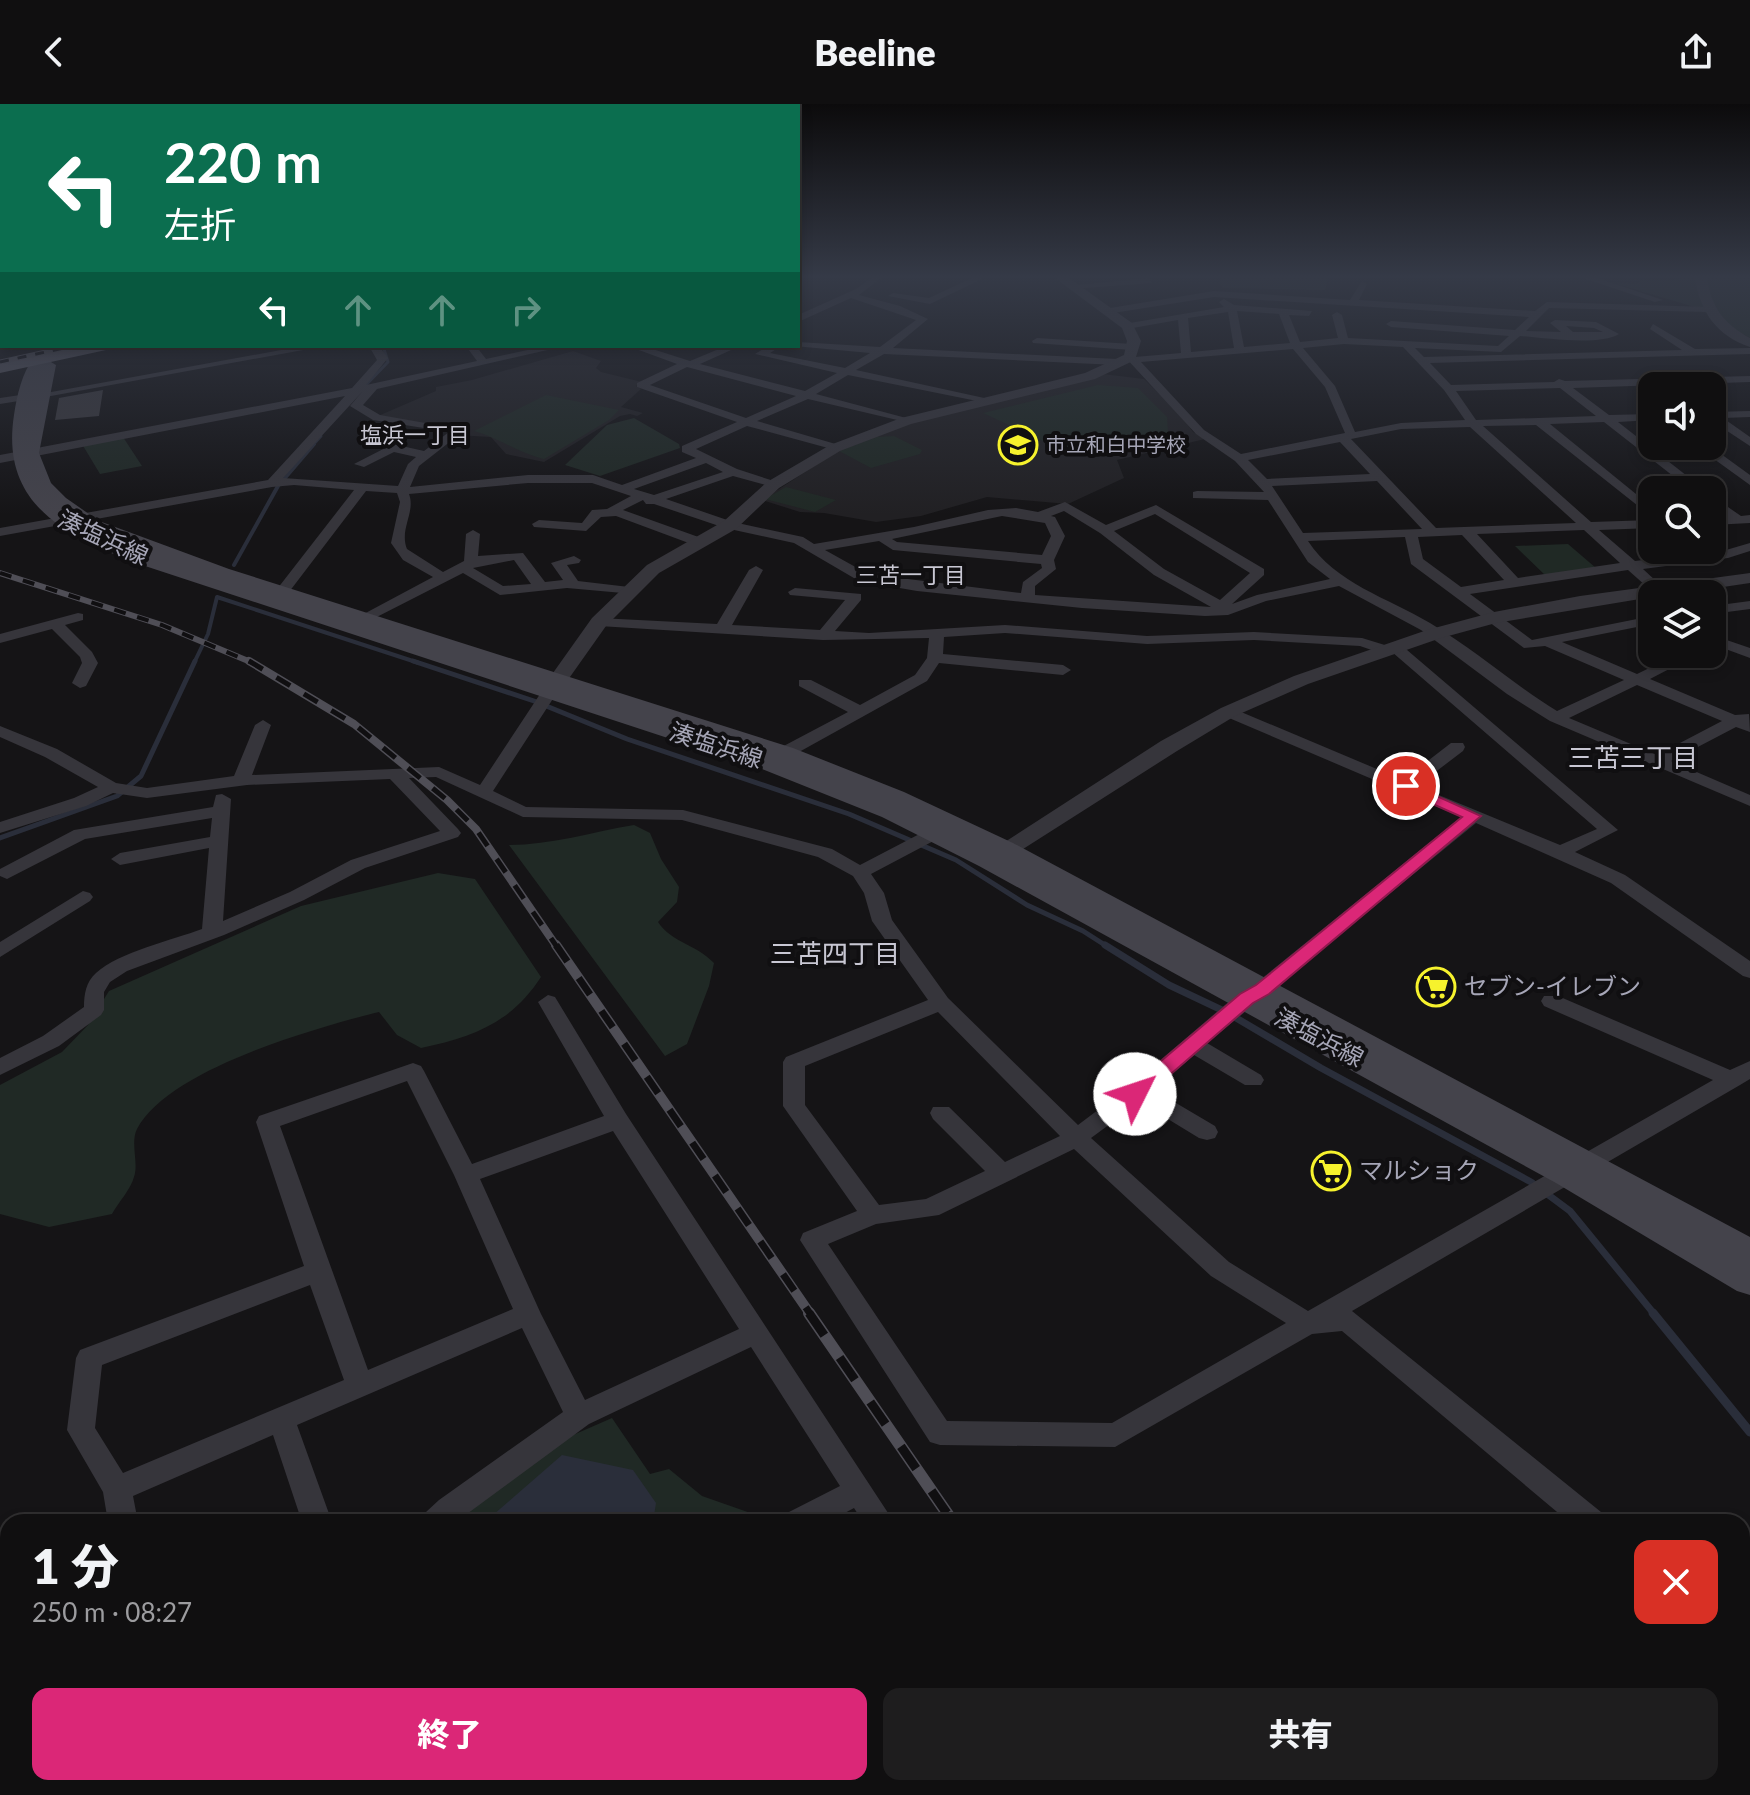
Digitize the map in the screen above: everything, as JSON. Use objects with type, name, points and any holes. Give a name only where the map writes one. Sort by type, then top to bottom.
[{"type":"main road","points":[[0,368],[42,357]]},
{"type":"main road","name":"湊塩浜線","points":[[51,357],[32,369],[22,398],[15,456],[18,475],[30,494],[70,519],[93,538],[146,560],[847,774],[908,801],[996,855],[1579,1169],[1750,1254]]},
{"type":"main road","name":"湊塩浜線","points":[[70,519],[365,619],[830,785],[935,833],[996,855]]},
{"type":"main road","name":"湊塩浜線","points":[[1579,1169],[1750,1280]]},
{"type":"street","points":[[22,398],[257,357]]},
{"type":"street","points":[[272,483],[382,361],[380,357]]},
{"type":"street","points":[[479,357],[483,363]]},
{"type":"street","points":[[15,456],[373,387],[511,357]]},
{"type":"street","points":[[665,357],[906,421]]},
{"type":"street","points":[[709,357],[641,385],[750,423],[835,448]]},
{"type":"street","points":[[775,357],[992,401]]},
{"type":"street","points":[[773,485],[733,472],[686,449],[805,396],[872,357]]},
{"type":"street","points":[[485,791],[599,622],[663,561],[730,525],[738,514],[773,485],[835,448],[906,421],[1090,376],[1126,357]]},
{"type":"street","points":[[1129,357],[1200,432],[1239,458],[1264,483],[1313,559],[1341,581],[1434,634],[1556,718],[1750,801]]},
{"type":"street","points":[[1305,357],[1330,386],[1346,435],[1380,477],[1432,532]]},
{"type":"street","points":[[1418,357],[1448,388],[1473,424],[1647,580]]},
{"type":"street","points":[[1528,357],[1539,366]]},
{"type":"street","points":[[1422,360],[1532,357]]},
{"type":"street","points":[[1571,357],[1583,365]]},
{"type":"street","points":[[1624,357],[1646,372]]},
{"type":"street","points":[[1681,357],[1706,372]]},
{"type":"street","points":[[1595,374],[1608,383]]},
{"type":"street","points":[[1551,375],[1681,476]]},
{"type":"street","points":[[1726,380],[1750,379]]},
{"type":"street","points":[[1448,388],[1638,384]]},
{"type":"street","points":[[373,387],[356,406],[377,418],[459,430],[414,464],[402,491],[406,502],[396,530],[396,544],[402,553],[444,578]]},
{"type":"street","points":[[1726,415],[1750,414]]},
{"type":"street","points":[[1239,458],[1401,426],[1638,418]]},
{"type":"street","points":[[1539,421],[1638,502]]},
{"type":"street","points":[[1726,425],[1750,442]]},
{"type":"street","points":[[360,464],[393,448],[426,455]]},
{"type":"street","points":[[619,490],[706,459]]},
{"type":"street","points":[[1721,460],[1750,481]]},
{"type":"street","points":[[616,512],[612,510],[733,472]]},
{"type":"street","points":[[1264,483],[1380,477]]},
{"type":"street","points":[[0,532],[294,481],[402,491],[561,478],[593,479],[645,499],[730,525],[798,540],[864,578],[917,587],[1146,609],[1225,609],[1341,581]]},
{"type":"street","points":[[281,593],[362,488]]},
{"type":"street","points":[[1197,495],[1272,496]]},
{"type":"street","points":[[1040,516],[1065,506],[1105,530],[1159,572],[1225,609]]},
{"type":"street","points":[[1726,508],[1744,519]]},
{"type":"street","points":[[1105,530],[1156,509],[1259,572],[1225,609],[1221,635]]},
{"type":"street","points":[[812,548],[930,528],[988,511],[1027,512],[1050,520],[1058,536],[1047,560],[1049,569],[1028,585],[1028,597]]},
{"type":"street","points":[[539,524],[586,527],[597,513],[616,512],[699,542]]},
{"type":"street","points":[[1301,537],[1638,525]]},
{"type":"street","points":[[1466,531],[1515,583]]},
{"type":"street","points":[[1411,533],[1416,561],[1529,645],[1638,623]]},
{"type":"street","points":[[467,566],[473,534]]},
{"type":"street","points":[[880,536],[893,546],[1047,560]]},
{"type":"street","points":[[1459,592],[1728,554],[1750,547]]},
{"type":"street","points":[[365,619],[479,560],[518,556],[541,587]]},
{"type":"street","points":[[574,560],[558,563],[574,585]]},
{"type":"street","points":[[467,566],[500,591],[574,585],[629,591]]},
{"type":"street","points":[[723,627],[756,570]]},
{"type":"street","points":[[1726,582],[1750,578]]},
{"type":"street","points":[[795,592],[856,597],[823,636]]},
{"type":"street","points":[[996,855],[1228,712],[1301,680],[1434,634],[1494,618],[1638,596]]},
{"type":"street","points":[[1726,608],[1750,605]]},
{"type":"street","points":[[0,639],[78,617]]},
{"type":"street","points":[[599,622],[723,627],[823,636],[869,637],[1005,629],[1147,640],[1221,635],[1362,642],[1391,649],[1609,830],[1560,852]]},
{"type":"street","points":[[54,623],[87,655],[90,663],[80,683]]},
{"type":"street","points":[[784,753],[857,710],[921,678],[935,658],[937,632]]},
{"type":"street","points":[[1546,641],[1745,721]]},
{"type":"street","points":[[1726,644],[1746,649]]},
{"type":"street","points":[[935,658],[1063,670]]},
{"type":"street","points":[[1556,718],[1661,668]]},
{"type":"street","points":[[805,683],[857,710]]},
{"type":"street","points":[[1228,712],[1618,879],[1750,971]]},
{"type":"street","points":[[1659,761],[1745,721]]},
{"type":"street","points":[[212,933],[221,811],[232,782],[263,725]]},
{"type":"street","points":[[0,731],[51,753],[111,787],[147,793],[232,782],[439,772],[485,791],[523,812],[683,815],[825,853],[860,872],[874,893],[882,921],[941,1003],[1076,1138],[1220,1269],[1308,1324],[1347,1320],[1581,1514]]},
{"type":"street","points":[[1406,786],[1457,747]]},
{"type":"street","points":[[4,1059],[51,1041],[94,1010],[94,992],[102,978],[120,966],[212,933],[297,896],[358,864],[452,833],[395,774]]},
{"type":"street","points":[[0,828],[80,802],[111,787]]},
{"type":"street","points":[[7,873],[80,834],[221,811]]},
{"type":"street","points":[[1473,816],[1192,1044],[1139,1091],[1076,1138],[930,1208],[873,1215],[812,1240],[940,1433],[1115,1435],[1741,1074]]},
{"type":"street","points":[[860,872],[935,833]]},
{"type":"street","points":[[120,859],[219,841]]},
{"type":"street","points":[[0,951],[83,897]]},
{"type":"street","points":[[1551,1001],[1741,1074]]},
{"type":"street","points":[[548,1002],[618,1120],[874,1514]]},
{"type":"street","points":[[873,1215],[794,1106],[794,1062],[941,1003]]},
{"type":"street","points":[[1192,1044],[1253,1080]]},
{"type":"street","points":[[360,1386],[267,1122],[413,1071],[466,1175],[528,1314],[579,1416]]},
{"type":"street","points":[[1139,1091],[1207,1132]]},
{"type":"street","points":[[941,1113],[1002,1173]]},
{"type":"street","points":[[466,1175],[618,1120]]},
{"type":"street","points":[[122,1514],[117,1489],[81,1430],[89,1358],[318,1271]]},
{"type":"street","points":[[117,1489],[528,1314]]},
{"type":"street","points":[[444,1514],[579,1416],[756,1333]]},
{"type":"street","points":[[281,1419],[314,1514]]},
{"type":"street","points":[[814,1514],[859,1491]]},
{"type":"shaded area","points":[[552,357],[590,357],[601,361],[596,368],[601,372],[642,382],[636,386],[641,389],[621,407],[643,413],[620,416],[544,462],[506,454],[491,437],[456,435],[462,431],[378,416],[436,391],[436,387]]},
{"type":"shaded area","name":"市立和白中学校","points":[[1103,374],[1144,379],[1180,414],[1193,432],[1205,439],[1117,460],[1124,478],[1068,504],[987,497],[921,516],[876,522],[800,512],[762,500],[839,450],[914,422]]},
{"type":"shaded area","points":[[1098,385],[1138,388],[1167,417],[1168,433],[1098,455],[1071,454],[983,413]]},
{"type":"shaded area","points":[[546,395],[619,410],[609,420],[544,459],[474,431]]},
{"type":"shaded area","points":[[634,418],[679,444],[680,448],[600,476],[565,465],[607,425]]},
{"type":"shaded area","points":[[894,436],[922,450],[920,454],[871,468],[839,451],[877,437]]},
{"type":"shaded area","points":[[123,437],[142,466],[100,474],[82,444]]},
{"type":"shaded area","points":[[786,487],[836,500],[815,512],[765,499]]},
{"type":"shaded area","points":[[1568,544],[1596,568],[1545,575],[1515,546]]},
{"type":"shaded area","points":[[634,825],[650,833],[661,859],[679,887],[677,902],[658,922],[670,935],[714,963],[709,986],[687,1044],[665,1056],[509,845],[556,841]]},
{"type":"shaded area","points":[[438,873],[475,879],[541,977],[504,1017],[474,1033],[421,1048],[397,1035],[379,1012],[246,1054],[179,1088],[154,1107],[137,1129],[134,1177],[112,1214],[49,1227],[0,1214],[0,1085],[62,1052],[88,1025],[109,991],[301,906]]},
{"type":"shaded area","points":[[612,1418],[650,1474],[669,1469],[702,1496],[753,1514],[465,1514],[564,1439]]},
{"type":"water","points":[[562,1455],[633,1470],[656,1503],[654,1514],[494,1514]]},
{"type":"building","points":[[103,390],[99,416],[55,420],[59,398]]},
{"type":"waterway","points":[[363,388],[388,362],[386,357]]},
{"type":"waterway","points":[[312,446],[321,436]]},
{"type":"waterway","points":[[234,565],[278,486],[314,444]]},
{"type":"waterway","points":[[194,663],[208,634],[217,597],[419,663]]},
{"type":"waterway","points":[[0,838],[117,796],[141,776],[195,661]]},
{"type":"waterway","points":[[413,661],[534,701],[627,739],[849,814],[956,860],[1027,905],[1083,931],[1108,947]]},
{"type":"waterway","points":[[1105,945],[1169,985],[1226,1012],[1321,1068],[1531,1182],[1570,1211],[1655,1315]]},
{"type":"waterway","points":[[1653,1313],[1750,1432]]},
{"type":"railway","points":[[0,362],[23,357]]},
{"type":"railway","points":[[0,573],[162,625],[251,662]]},
{"type":"railway","points":[[251,662],[354,724],[447,800],[476,829],[557,947]]},
{"type":"railway","points":[[556,945],[811,1315]]},
{"type":"railway","points":[[809,1313],[947,1514]]},
{"type":"place","name":"市立和白中学校","points":[[1018,445]]},
{"type":"place","name":"セブン-イレブン","points":[[1436,987]]},
{"type":"place","name":"マルショク","points":[[1331,1171]]},
{"type":"district","name":"塩浜一丁目","points":[[415,435]]},
{"type":"district","name":"三苫一丁目","points":[[911,575]]},
{"type":"district","name":"三苫三丁目","points":[[1633,758]]},
{"type":"district","name":"三苫四丁目","points":[[835,954]]},
{"type":"route","points":[[1135,1094],[1246,998],[1262,989],[1473,816],[1406,786]]}]
